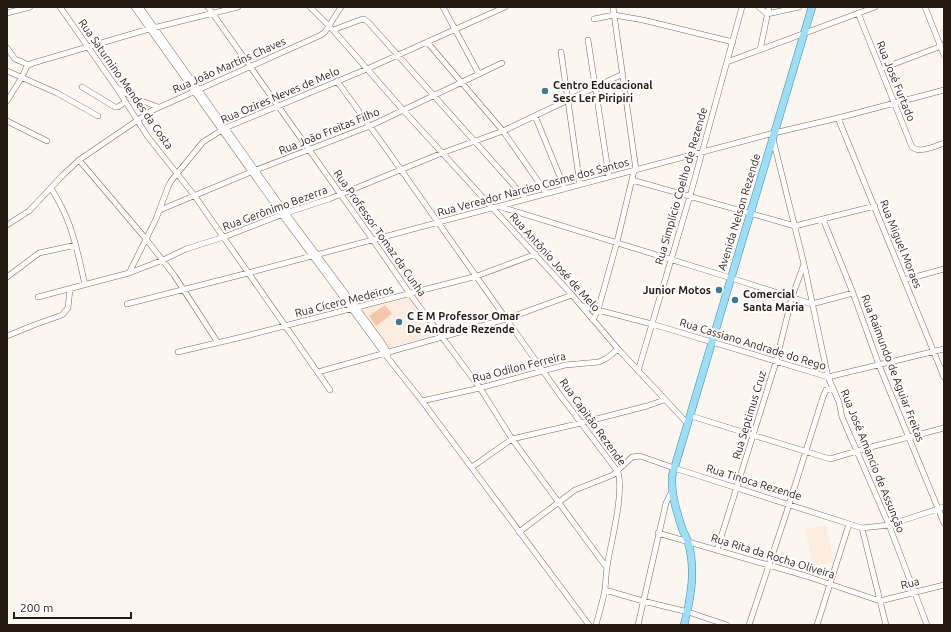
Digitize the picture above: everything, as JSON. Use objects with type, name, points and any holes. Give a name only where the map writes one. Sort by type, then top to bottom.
[{"type":"main road","name":"Avenida Nelson Rezende","points":[[684,625],[688,612],[692,584],[691,557],[688,541],[672,491],[672,476],[812,7]]},
{"type":"street","points":[[7,14],[30,7]]},
{"type":"street","name":"Rua Saturnino Mendes da Costa","points":[[60,7],[116,87],[148,137],[194,195],[330,390]]},
{"type":"street","points":[[134,7],[152,29],[284,214],[354,308],[388,358],[472,467],[589,625]]},
{"type":"street","points":[[140,7],[152,29]]},
{"type":"street","name":"Rua Professor Tomaz da Cunha","points":[[208,7],[410,294],[480,388],[512,439],[607,568]]},
{"type":"street","points":[[7,101],[22,77],[25,69],[29,65],[152,29],[238,7]]},
{"type":"street","name":"Rua Antônio José de Melo","points":[[310,7],[536,254],[664,400],[688,424]]},
{"type":"street","points":[[330,29],[341,7]]},
{"type":"street","points":[[443,7],[479,74]]},
{"type":"street","name":"Rua Ozires Neves de Melo","points":[[129,273],[160,210],[168,188],[177,172],[203,142],[223,129],[367,69],[505,7]]},
{"type":"street","points":[[593,320],[598,310],[635,170],[613,7]]},
{"type":"street","name":"Rua Simplício Coelho de Rezende","points":[[638,371],[670,259],[690,196],[742,7]]},
{"type":"street","points":[[759,7],[767,14]]},
{"type":"street","points":[[760,50],[769,7]]},
{"type":"street","points":[[767,14],[799,7]]},
{"type":"street","points":[[727,62],[875,7]]},
{"type":"street","points":[[924,7],[942,45],[944,55]]},
{"type":"street","name":"Rua José Furtado","points":[[858,13],[895,102],[910,144],[915,150],[920,150],[944,143]]},
{"type":"street","points":[[594,19],[614,15],[668,25],[733,42]]},
{"type":"street","name":"Rua João Martins Chaves","points":[[7,225],[29,211],[80,160],[158,107],[321,35],[330,29],[363,19],[369,23],[398,55]]},
{"type":"street","points":[[588,40],[609,177]]},
{"type":"street","points":[[427,42],[503,131],[547,194]]},
{"type":"street","points":[[881,69],[942,45]]},
{"type":"street","points":[[7,48],[16,60],[29,65]]},
{"type":"street","points":[[561,52],[580,185]]},
{"type":"street","points":[[398,55],[526,199]]},
{"type":"street","name":"Rua João Freitas Filho","points":[[160,210],[254,171],[370,126],[502,63]]},
{"type":"street","points":[[7,71],[57,93],[98,116]]},
{"type":"street","name":"Rua Gerônimo Bezerra","points":[[38,297],[129,273],[186,249],[224,237],[341,194],[442,153],[503,131],[623,74]]},
{"type":"street","name":"Rua Capitão Rezende","points":[[337,81],[439,222],[543,371],[618,472],[620,482],[605,590],[596,625]]},
{"type":"street","points":[[82,87],[115,107],[118,107],[125,102]]},
{"type":"street","points":[[116,87],[134,98],[158,107]]},
{"type":"street","name":"Rua Vereador Narciso Cosme dos Santos","points":[[127,304],[635,170],[774,136],[895,102],[944,90]]},
{"type":"street","points":[[535,116],[565,189]]},
{"type":"street","name":"Rua Miguel Moraes","points":[[838,118],[944,377]]},
{"type":"street","points":[[7,121],[47,141]]},
{"type":"street","name":"Rua José Amancio de Assunção","points":[[774,136],[804,264],[828,377],[839,402],[842,417],[856,451],[889,525],[926,625]]},
{"type":"street","points":[[80,160],[162,260],[184,290],[218,343]]},
{"type":"street","points":[[632,180],[795,226],[875,206]]},
{"type":"street","points":[[51,188],[67,218],[76,245],[85,285]]},
{"type":"street","points":[[500,206],[812,304],[853,293]]},
{"type":"street","name":"Rua Raimundo de Aguiar Freitas","points":[[823,220],[853,293],[879,365],[944,523]]},
{"type":"street","points":[[7,277],[39,253],[76,245]]},
{"type":"street","name":"Rua Cícero Medeiros","points":[[178,352],[286,326],[477,276],[536,254]]},
{"type":"street","name":"Rua Septimus Cruz","points":[[717,550],[776,362],[792,297],[804,264]]},
{"type":"street","points":[[904,280],[944,270]]},
{"type":"street","points":[[7,336],[62,315],[68,308],[70,289]]},
{"type":"street","points":[[318,372],[506,318],[572,295]]},
{"type":"street","name":"Rua Cassiano Andrade do Rego","points":[[581,305],[652,324],[828,377],[944,349]]},
{"type":"street","name":"Rua Odilon Ferreira","points":[[422,401],[480,388],[543,371],[575,364],[599,362],[607,358],[618,349]]},
{"type":"street","points":[[749,625],[825,392],[833,388]]},
{"type":"street","points":[[472,467],[512,439],[581,423],[647,406],[664,400]]},
{"type":"street","points":[[691,416],[830,459],[944,428]]},
{"type":"street","name":"Rua Tinoca Rezende","points":[[618,472],[632,457],[640,456],[862,528]]},
{"type":"street","points":[[519,532],[580,487],[609,477],[618,472]]},
{"type":"street","points":[[638,625],[658,533],[666,503],[672,491]]},
{"type":"street","points":[[886,625],[862,528],[889,525],[944,507]]},
{"type":"street","points":[[817,625],[849,524]]},
{"type":"street","name":"Rua Rita da Rocha Oliveira","points":[[658,533],[830,584],[880,601]]},
{"type":"street","name":"Rua","points":[[880,601],[944,585]]},
{"type":"street","points":[[605,590],[688,612],[727,625]]},
{"type":"shaded area","name":"C E M Professor Omar De Andrade Rezende","points":[[409,298],[437,334],[389,348],[362,310]]},
{"type":"shaded area","points":[[385,305],[392,314],[376,326],[369,316]]},
{"type":"shaded area","points":[[826,525],[834,562],[813,566],[805,529]]},
{"type":"place","name":"Centro Educacional Sesc Ler Piripiri","points":[[545,91]]},
{"type":"place","name":"Junior Motos","points":[[719,290]]},
{"type":"place","name":"Comercial Santa Maria","points":[[735,300]]},
{"type":"place","name":"C E M Professor Omar De Andrade Rezende","points":[[399,322]]}]
